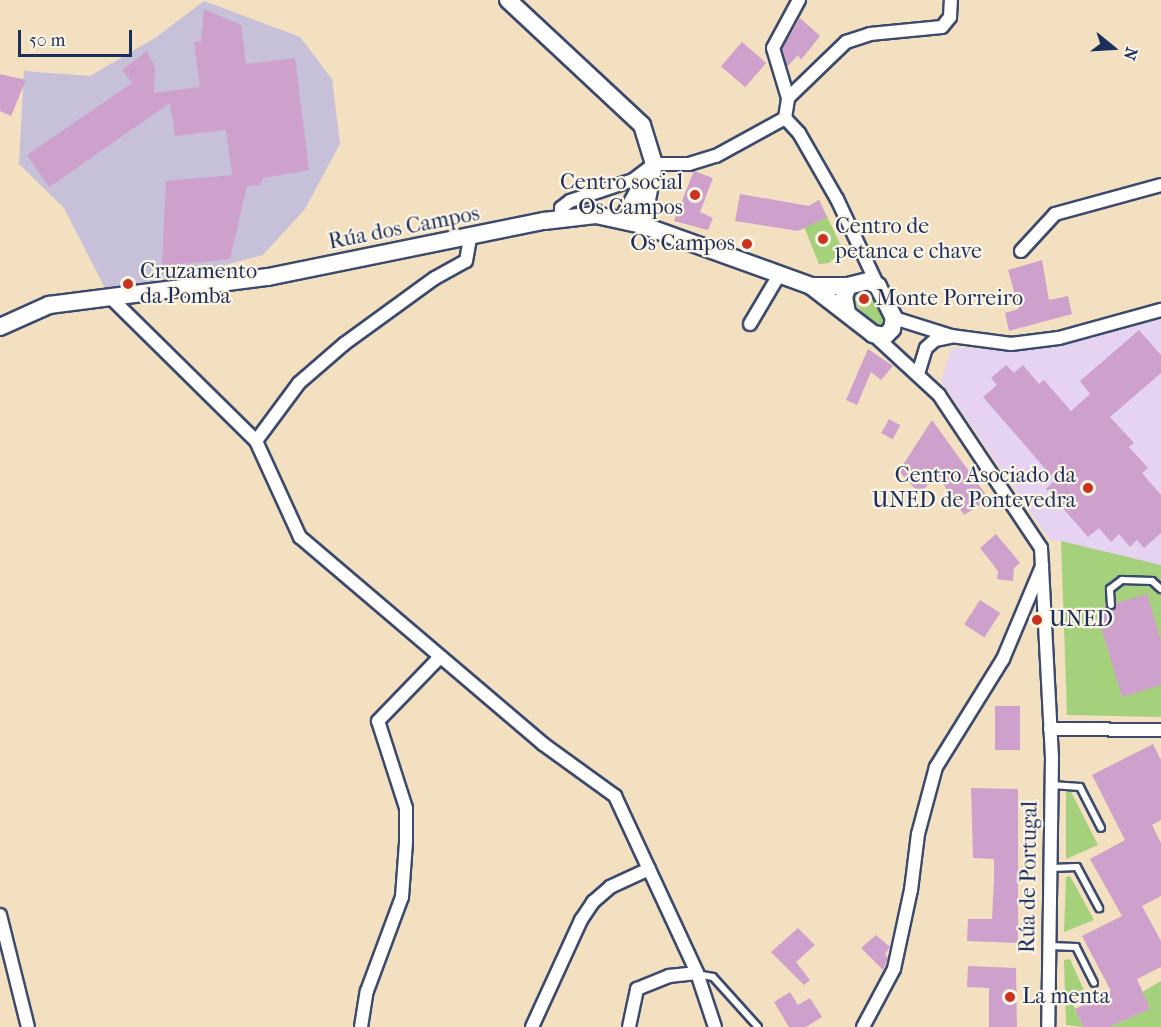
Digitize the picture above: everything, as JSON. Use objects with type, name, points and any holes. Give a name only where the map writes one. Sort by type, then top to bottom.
[{"type":"street","points":[[508,0],[642,125],[654,164],[642,225]]},
{"type":"street","points":[[785,118],[788,98],[773,48],[799,0]]},
{"type":"street","points":[[788,98],[846,42],[870,34],[942,27],[950,17],[951,0]]},
{"type":"street","points":[[562,218],[561,208],[570,201],[633,180],[654,164],[689,164],[716,156],[785,118]]},
{"type":"street","points":[[785,118],[800,133],[832,189],[894,318],[888,334],[873,334]]},
{"type":"street","points":[[623,219],[654,164]]},
{"type":"street","points":[[1021,251],[1055,214],[1161,185]]},
{"type":"street","name":"Rúa dos Campos","points":[[0,327],[49,305],[268,277],[562,218],[596,215],[623,219],[642,225],[811,286],[847,312]]},
{"type":"street","points":[[256,441],[299,383],[344,344],[435,278],[466,261],[470,238]]},
{"type":"street","points":[[750,324],[779,275]]},
{"type":"street","points":[[879,286],[860,280],[848,286],[844,297],[847,312],[939,395],[1041,548],[1050,729],[1161,730]]},
{"type":"street","name":"Rúa dos Campos","points":[[811,286],[848,286]]},
{"type":"street","points":[[110,296],[256,441],[300,537],[543,744],[615,796],[697,973],[715,1027]]},
{"type":"street","points":[[894,318],[951,336],[1011,344],[1059,338],[1161,310]]},
{"type":"street","points":[[918,374],[926,348],[935,340],[951,336]]},
{"type":"street","points":[[863,1027],[894,969],[908,910],[920,825],[936,767],[1003,659],[1043,565]]},
{"type":"street","points":[[361,1027],[367,991],[402,897],[406,842],[406,808],[378,721],[440,657]]},
{"type":"street","name":"Rúa de Portugal","points":[[1048,1026],[1050,729]]},
{"type":"street","points":[[532,1027],[572,937],[593,902],[610,887],[649,869]]},
{"type":"street","points":[[0,915],[28,1027]]},
{"type":"street","points":[[629,1027],[637,989],[669,976],[697,973]]},
{"type":"lane","points":[[1111,605],[1110,589],[1122,580],[1152,581],[1161,589]]},
{"type":"lane","points":[[1051,785],[1080,787],[1101,828]]},
{"type":"lane","points":[[1050,868],[1077,867],[1099,908]]},
{"type":"lane","points":[[1049,946],[1076,947],[1094,983]]},
{"type":"lane","points":[[697,973],[713,977],[758,1027]]},
{"type":"shaded area","points":[[204,1],[300,37],[332,79],[340,144],[305,209],[263,255],[109,296],[64,208],[19,164],[24,71],[90,76],[155,38]]},
{"type":"shaded area","name":"Centro Asociado da UNED de Pontevedra","points":[[1161,318],[1161,565],[1049,539],[941,381],[952,347],[1020,351]]},
{"type":"green space","name":"Centro de petanca e chave","points":[[819,200],[843,250],[829,263],[819,264],[798,212]]},
{"type":"green space","points":[[861,287],[872,291],[886,317],[883,326],[877,327],[852,301]]},
{"type":"green space","points":[[1061,541],[1161,565],[1161,717],[1067,715]]},
{"type":"green space","points":[[1066,790],[1070,790],[1098,845],[1066,859]]},
{"type":"green space","points":[[1070,876],[1094,920],[1064,932],[1066,877]]},
{"type":"green space","points":[[1070,959],[1087,997],[1073,1004],[1083,1027],[1066,1025],[1064,960]]},
{"type":"green space","points":[[1161,981],[1161,1027],[1109,1027],[1150,1009],[1142,992]]},
{"type":"building","points":[[204,9],[241,25],[246,64],[295,58],[309,170],[263,178],[260,185],[247,186],[230,259],[162,266],[166,181],[232,175],[226,130],[175,136],[170,103],[49,187],[27,155],[132,83],[122,70],[147,51],[155,68],[154,93],[200,87],[194,42],[201,41]]},
{"type":"building","points":[[800,18],[820,36],[801,60],[798,55],[787,67],[782,49]]},
{"type":"building","points":[[742,42],[766,63],[745,87],[721,66]]},
{"type":"building","points":[[0,74],[26,80],[11,116],[0,111]]},
{"type":"building","name":"Centro social Os Campos","points":[[694,171],[713,178],[700,212],[713,218],[708,230],[674,221]]},
{"type":"building","points":[[740,194],[809,206],[819,200],[827,217],[798,231],[735,221]]},
{"type":"building","points":[[1042,260],[1049,300],[1068,296],[1072,314],[1009,331],[1005,313],[1019,309],[1008,270]]},
{"type":"building","points":[[1139,330],[1161,355],[1161,373],[1110,417],[1134,443],[1129,447],[1148,468],[1142,473],[1161,495],[1161,533],[1144,548],[1137,540],[1130,547],[1119,534],[1111,542],[1099,528],[1088,537],[1046,489],[1055,480],[983,397],[997,385],[991,378],[1006,365],[1014,373],[1023,365],[1039,384],[1044,380],[1071,411],[1090,394],[1080,381]]},
{"type":"building","points":[[868,349],[893,366],[881,380],[871,372],[857,405],[846,400]]},
{"type":"building","points":[[889,419],[900,425],[893,439],[881,433]]},
{"type":"building","points":[[932,420],[989,499],[964,515],[938,476],[919,493],[899,471]]},
{"type":"building","points":[[996,534],[1020,563],[1014,568],[1013,581],[997,579],[998,571],[980,548]]},
{"type":"building","points":[[1147,594],[1161,641],[1161,685],[1122,697],[1096,610],[1106,606],[1112,610],[1116,603]]},
{"type":"building","points":[[980,600],[1000,613],[984,637],[964,624]]},
{"type":"building","points":[[995,706],[1020,706],[1020,750],[995,750]]},
{"type":"building","points":[[1153,744],[1161,760],[1161,820],[1152,825],[1161,843],[1161,896],[1142,906],[1161,941],[1161,967],[1137,979],[1150,1009],[1109,1027],[1083,1027],[1075,1009],[1111,991],[1082,936],[1122,916],[1090,859],[1125,840],[1092,775]]},
{"type":"building","points":[[971,788],[1018,789],[1018,943],[967,941],[968,919],[992,919],[994,878],[994,859],[973,858]]},
{"type":"building","points":[[798,928],[815,945],[796,962],[810,980],[804,985],[771,952]]},
{"type":"building","points":[[876,935],[890,947],[885,954],[888,958],[883,970],[861,948]]},
{"type":"building","points":[[968,966],[1016,968],[1017,1027],[989,1027],[989,988],[967,987]]},
{"type":"building","points":[[790,992],[798,1005],[810,998],[822,1017],[806,1027],[789,1027],[774,1002]]},
{"type":"place","name":"Centro social Os Campos","points":[[695,195]]},
{"type":"place","name":"Centro de petanca e chave","points":[[823,239]]},
{"type":"place","name":"Os Campos","points":[[747,244]]},
{"type":"place","name":"Cruzamento da Pomba","points":[[128,284]]},
{"type":"place","name":"Monte Porreiro","points":[[864,299]]},
{"type":"place","name":"Centro Asociado da UNED de Pontevedra","points":[[1088,488]]},
{"type":"place","name":"UNED","points":[[1037,620]]},
{"type":"place","name":"La menta","points":[[1010,997]]}]
